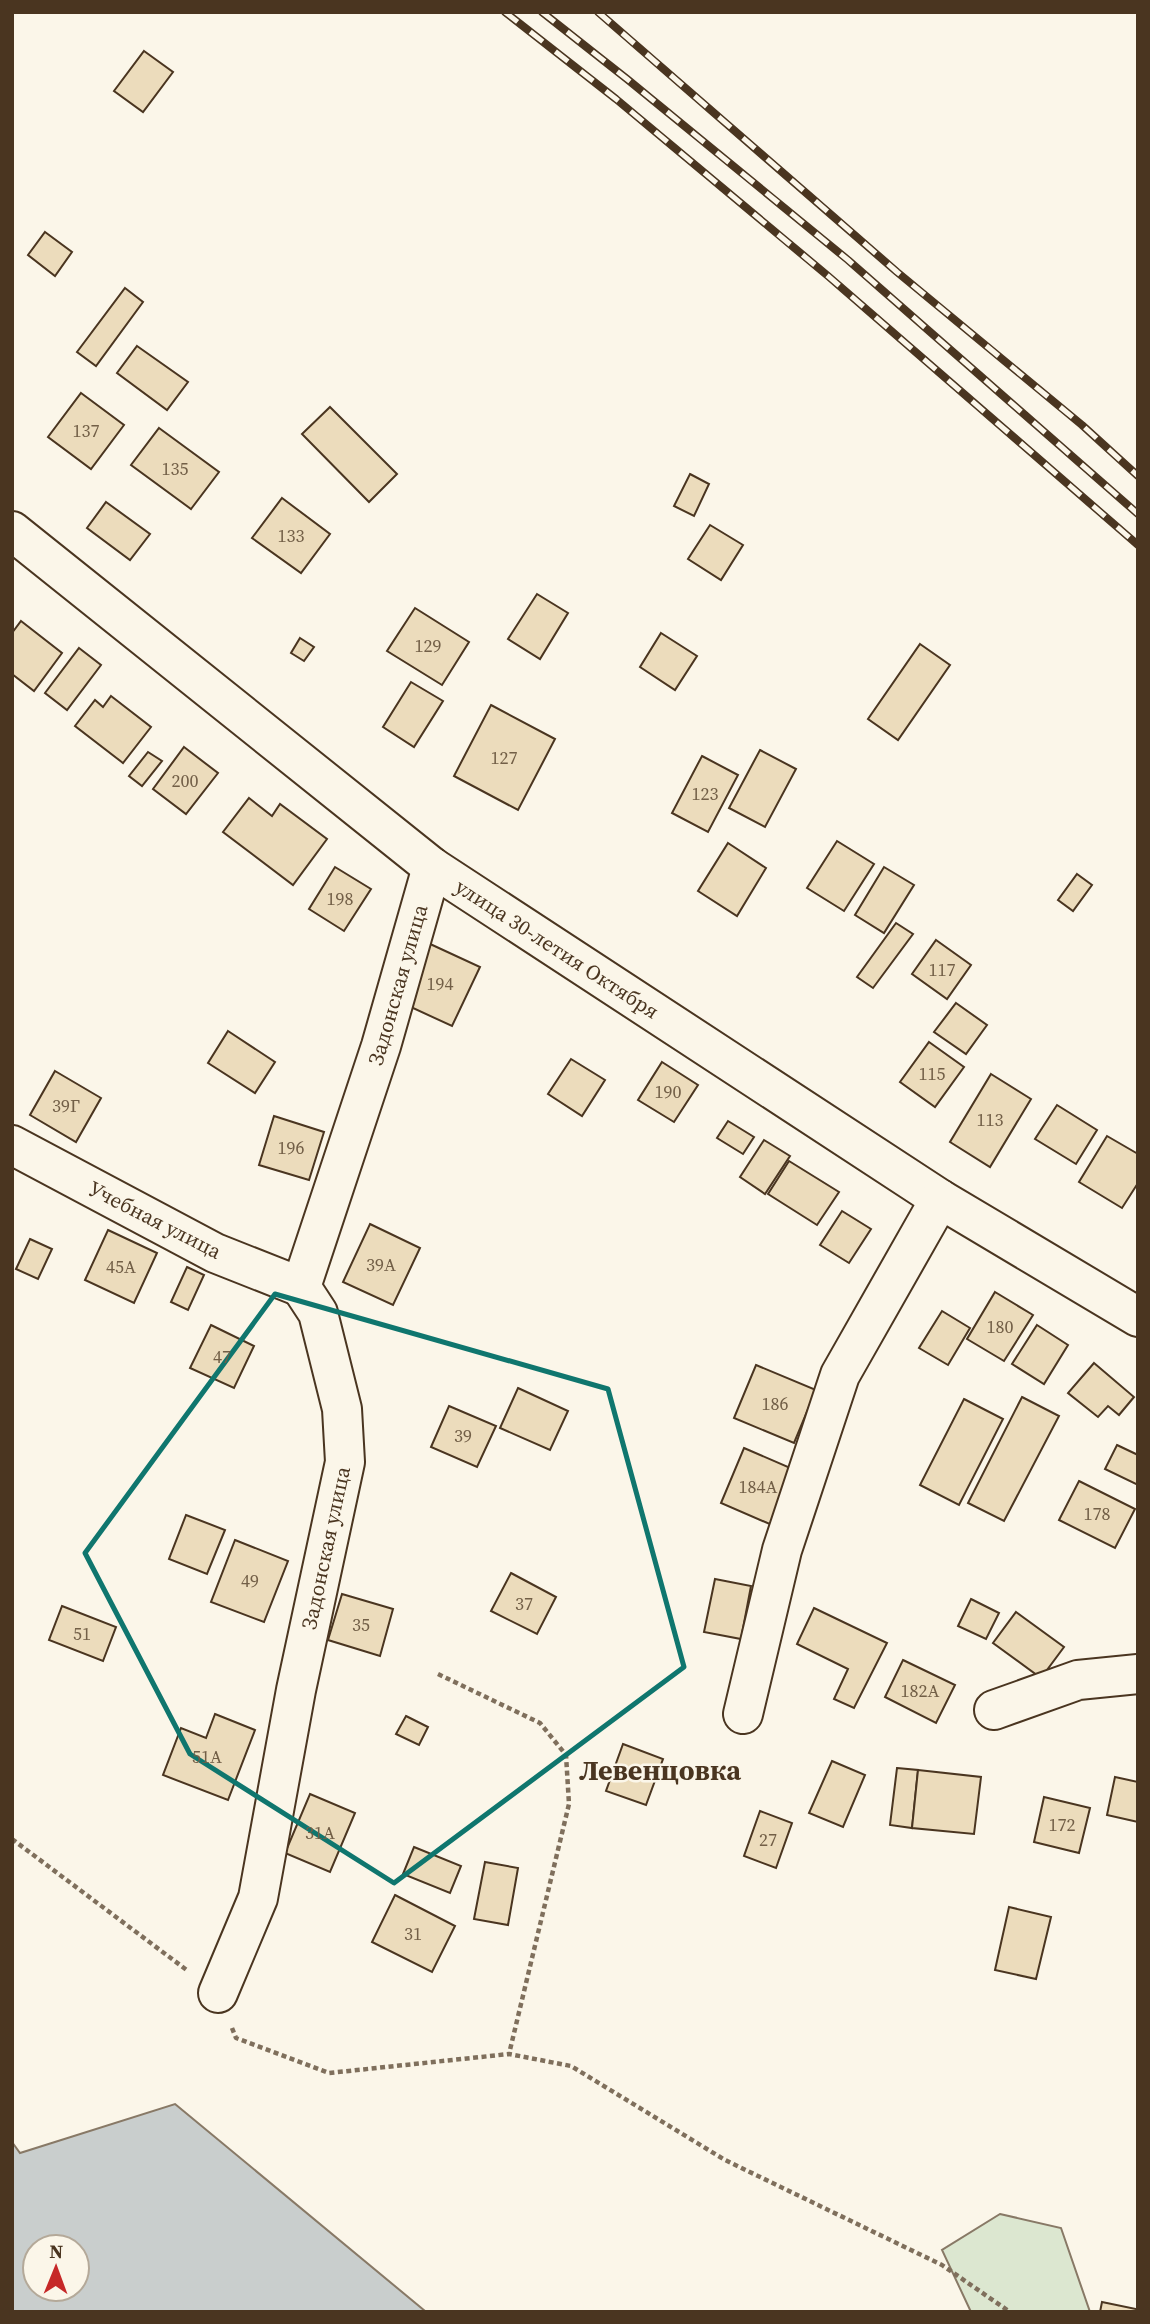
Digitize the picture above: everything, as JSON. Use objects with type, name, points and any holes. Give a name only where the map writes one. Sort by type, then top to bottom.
[{"type":"street","name":"улица 30-летия Октября","points":[[12,531],[432,867],[940,1199],[1138,1317]]},
{"type":"street","name":"Задонская улица","points":[[218,1993],[258,1898],[296,1690],[345,1462],[342,1409],[318,1313],[301,1287],[381,1046],[432,867]]},
{"type":"street","name":"Учебная улица","points":[[12,1145],[215,1253],[301,1287]]},
{"type":"street","points":[[743,1714],[782,1550],[839,1375],[940,1199]]},
{"type":"street","points":[[994,1710],[1078,1680],[1138,1674]]},
{"type":"path","points":[[438,1674],[540,1723],[566,1755],[569,1804],[509,2054]]},
{"type":"path","points":[[12,1839],[218,1993],[236,2038],[329,2073],[509,2054],[571,2066],[725,2160],[942,2265],[1010,2312]]},
{"type":"highlighted area","points":[[275,1294],[608,1389],[684,1667],[394,1883],[190,1754],[85,1553]]},
{"type":"green space","points":[[1000,2214],[1061,2228],[1090,2312],[971,2312],[942,2250]]},
{"type":"shaded area","points":[[175,2104],[425,2311],[12,2312],[12,2142],[20,2153]]},
{"type":"building","points":[[144,51],[173,72],[143,112],[114,91]]},
{"type":"building","points":[[45,232],[72,252],[55,276],[28,255]]},
{"type":"building","points":[[125,288],[143,302],[96,366],[77,352]]},
{"type":"building","points":[[137,346],[188,382],[167,410],[117,373]]},
{"type":"building","points":[[81,393],[124,425],[91,469],[48,437]]},
{"type":"building","points":[[330,407],[397,474],[369,502],[302,434]]},
{"type":"building","points":[[159,428],[219,472],[191,509],[131,465]]},
{"type":"building","points":[[690,474],[709,484],[694,516],[674,506]]},
{"type":"building","points":[[282,498],[330,534],[301,573],[252,538]]},
{"type":"building","points":[[106,502],[150,534],[130,560],[87,528]]},
{"type":"building","points":[[710,525],[743,545],[721,580],[688,559]]},
{"type":"building","points":[[537,594],[568,613],[540,659],[508,639]]},
{"type":"building","points":[[415,608],[469,642],[442,685],[387,651]]},
{"type":"building","points":[[21,621],[62,653],[34,691],[12,674],[12,633]]},
{"type":"building","points":[[661,633],[697,656],[675,690],[640,667]]},
{"type":"building","points":[[300,638],[314,647],[304,661],[291,653]]},
{"type":"building","points":[[920,644],[950,665],[898,740],[868,719]]},
{"type":"building","points":[[79,648],[101,665],[67,710],[45,693]]},
{"type":"building","points":[[411,682],[443,701],[414,747],[383,727]]},
{"type":"building","points":[[111,696],[151,727],[123,763],[75,726],[95,700],[103,707]]},
{"type":"building","points":[[491,705],[555,739],[518,810],[454,776]]},
{"type":"building","points":[[184,747],[218,773],[186,814],[153,789]]},
{"type":"building","points":[[760,750],[796,769],[765,827],[729,808]]},
{"type":"building","points":[[148,752],[162,761],[142,786],[129,776]]},
{"type":"building","points":[[702,756],[738,775],[708,832],[672,813]]},
{"type":"building","points":[[249,798],[272,816],[280,804],[327,839],[293,885],[223,832]]},
{"type":"building","points":[[837,841],[874,864],[844,911],[807,888]]},
{"type":"building","points":[[728,843],[766,868],[737,916],[698,891]]},
{"type":"building","points":[[335,867],[371,889],[344,931],[309,909]]},
{"type":"building","points":[[884,867],[914,885],[884,933],[855,915]]},
{"type":"building","points":[[1077,874],[1092,885],[1073,911],[1058,900]]},
{"type":"building","points":[[896,923],[913,934],[873,988],[857,977]]},
{"type":"building","points":[[936,940],[971,965],[947,999],[912,974]]},
{"type":"building","points":[[428,943],[480,967],[452,1026],[400,1002]]},
{"type":"building","points":[[956,1003],[987,1025],[966,1054],[934,1032]]},
{"type":"building","points":[[228,1031],[275,1062],[255,1093],[208,1063]]},
{"type":"building","points":[[929,1042],[964,1067],[935,1107],[900,1082]]},
{"type":"building","points":[[571,1059],[605,1080],[582,1116],[548,1094]]},
{"type":"building","points":[[662,1062],[698,1085],[674,1122],[638,1100]]},
{"type":"building","points":[[55,1071],[101,1098],[76,1142],[30,1115]]},
{"type":"building","points":[[991,1074],[1031,1099],[990,1167],[950,1142]]},
{"type":"building","points":[[1057,1105],[1097,1130],[1076,1164],[1035,1139]]},
{"type":"building","points":[[274,1116],[324,1132],[309,1180],[259,1165]]},
{"type":"building","points":[[728,1121],[754,1137],[743,1154],[717,1138]]},
{"type":"building","points":[[1107,1136],[1138,1154],[1138,1183],[1122,1208],[1079,1182]]},
{"type":"building","points":[[764,1140],[790,1156],[765,1194],[740,1177]]},
{"type":"building","points":[[789,1161],[839,1192],[817,1225],[768,1194]]},
{"type":"building","points":[[842,1211],[871,1229],[849,1263],[820,1245]]},
{"type":"building","points":[[370,1224],[420,1248],[393,1305],[343,1282]]},
{"type":"building","points":[[108,1230],[157,1253],[134,1303],[85,1280]]},
{"type":"building","points":[[30,1239],[52,1249],[38,1279],[16,1269]]},
{"type":"building","points":[[187,1267],[204,1275],[188,1310],[171,1302]]},
{"type":"building","points":[[995,1292],[1033,1315],[1004,1361],[967,1339]]},
{"type":"building","points":[[942,1311],[970,1328],[948,1365],[919,1348]]},
{"type":"building","points":[[211,1325],[254,1346],[234,1388],[190,1368]]},
{"type":"building","points":[[1037,1325],[1068,1345],[1044,1384],[1012,1364]]},
{"type":"building","points":[[1094,1363],[1134,1397],[1119,1415],[1108,1406],[1098,1417],[1068,1393]]},
{"type":"building","points":[[756,1365],[816,1390],[794,1443],[734,1418]]},
{"type":"building","points":[[518,1388],[568,1411],[550,1450],[500,1428]]},
{"type":"building","points":[[1022,1397],[1059,1416],[1004,1521],[968,1503]]},
{"type":"building","points":[[964,1399],[1003,1419],[959,1505],[920,1485]]},
{"type":"building","points":[[449,1406],[496,1426],[477,1467],[431,1447]]},
{"type":"building","points":[[1117,1445],[1138,1455],[1138,1485],[1105,1469]]},
{"type":"building","points":[[744,1448],[795,1470],[772,1525],[721,1503]]},
{"type":"building","points":[[1079,1481],[1135,1509],[1115,1548],[1059,1520]]},
{"type":"building","points":[[186,1515],[225,1530],[207,1574],[169,1559]]},
{"type":"building","points":[[235,1540],[288,1561],[264,1622],[211,1602]]},
{"type":"building","points":[[511,1573],[556,1597],[537,1634],[491,1611]]},
{"type":"building","points":[[715,1579],[751,1586],[741,1639],[704,1632]]},
{"type":"building","points":[[342,1594],[393,1609],[380,1656],[328,1640]]},
{"type":"building","points":[[971,1599],[999,1613],[986,1639],[958,1626]]},
{"type":"building","points":[[62,1606],[116,1627],[103,1661],[49,1640]]},
{"type":"building","points":[[814,1608],[887,1643],[854,1708],[834,1699],[848,1669],[797,1644]]},
{"type":"building","points":[[1016,1612],[1064,1647],[1041,1678],[993,1643]]},
{"type":"building","points":[[903,1660],[955,1685],[936,1723],[885,1697]]},
{"type":"building","points":[[215,1714],[255,1730],[228,1800],[163,1775],[181,1728],[206,1738]]},
{"type":"building","points":[[406,1716],[428,1727],[419,1745],[396,1734]]},
{"type":"building","points":[[623,1744],[663,1759],[646,1805],[606,1791]]},
{"type":"building","points":[[832,1761],[865,1775],[843,1827],[809,1813]]},
{"type":"building","points":[[897,1768],[918,1770],[912,1828],[890,1825]]},
{"type":"building","points":[[918,1770],[981,1777],[974,1834],[912,1828]]},
{"type":"building","points":[[1115,1777],[1138,1782],[1138,1822],[1107,1815]]},
{"type":"building","points":[[310,1794],[355,1813],[330,1872],[285,1853]]},
{"type":"building","points":[[1044,1797],[1090,1808],[1079,1853],[1034,1842]]},
{"type":"building","points":[[760,1811],[792,1823],[776,1868],[744,1856]]},
{"type":"building","points":[[414,1847],[461,1866],[450,1893],[403,1874]]},
{"type":"building","points":[[485,1862],[518,1868],[508,1925],[474,1919]]},
{"type":"building","points":[[395,1895],[455,1926],[432,1972],[372,1942]]},
{"type":"building","points":[[1009,1907],[1051,1917],[1036,1979],[995,1970]]},
{"type":"building","points":[[1102,2302],[1136,2309],[1136,2312],[1100,2312]]},
{"type":"railway","points":[[505,12],[616,99],[828,276],[1138,545]]},
{"type":"railway","points":[[542,12],[848,260],[1138,514]]},
{"type":"railway","points":[[598,12],[897,272],[1082,425],[1138,476]]},
{"type":"district","name":"Левенцовка","points":[[660,1770]]}]
